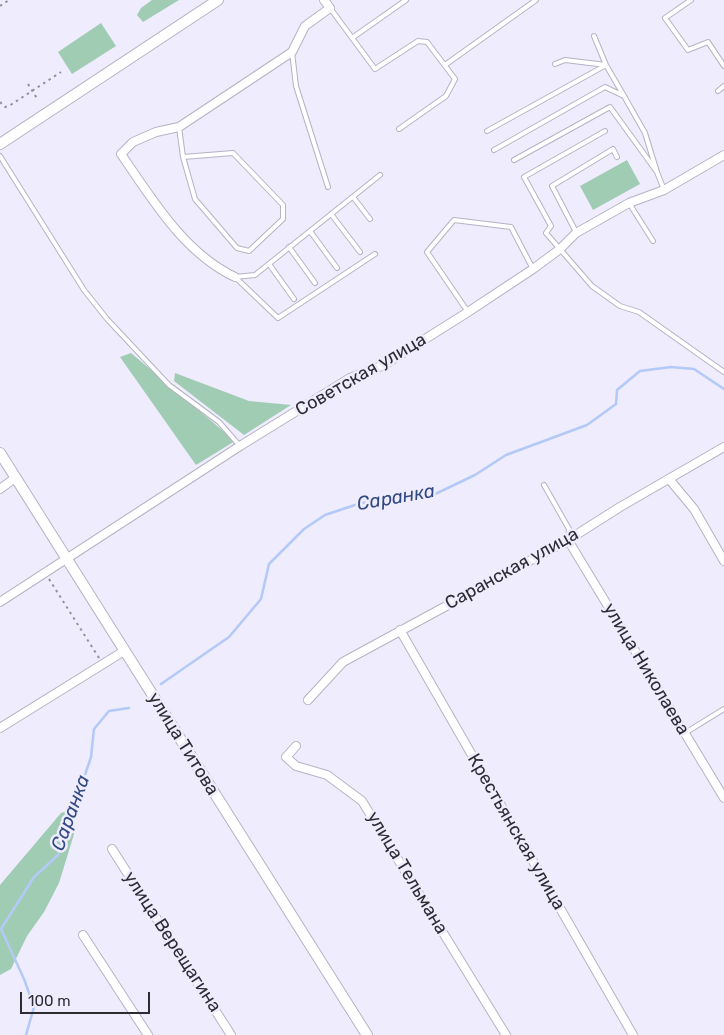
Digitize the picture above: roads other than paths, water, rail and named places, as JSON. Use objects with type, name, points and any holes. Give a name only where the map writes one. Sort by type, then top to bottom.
[{"type":"main road","points":[[0,144],[218,0]]},
{"type":"main road","name":"улица Титова","points":[[0,453],[367,1035]]},
{"type":"street","points":[[236,278],[218,270],[182,236],[121,154],[133,142],[156,132],[179,127],[292,52],[305,26],[330,8],[324,0]]},
{"type":"street","name":"Советская улица","points":[[0,602],[240,446],[350,378],[384,364],[468,312],[533,269],[560,249],[576,233],[629,203],[664,190],[724,155]]},
{"type":"street","name":"Саранская улица","points":[[308,700],[343,662],[568,540],[724,447]]},
{"type":"street","points":[[0,488],[15,478]]},
{"type":"street","points":[[669,479],[694,509],[724,561]]},
{"type":"street","name":"улица Николаева","points":[[568,540],[685,733],[721,786],[724,798]]},
{"type":"street","name":"Крестьянская улица","points":[[400,630],[633,1035]]},
{"type":"street","points":[[0,728],[124,651]]},
{"type":"street","name":"улица Тельмана","points":[[296,746],[286,757],[296,766],[327,775],[362,801],[506,1035]]},
{"type":"street","name":"улица Верещагина","points":[[112,849],[231,1035]]},
{"type":"street","points":[[83,934],[148,1035]]},
{"type":"lane","points":[[352,38],[406,0]]},
{"type":"lane","points":[[444,65],[536,0]]},
{"type":"lane","points":[[691,0],[665,18],[688,50],[708,42],[724,66]]},
{"type":"lane","points":[[330,8],[375,69],[418,41],[427,42],[455,79],[446,96],[399,129]]},
{"type":"lane","points":[[594,36],[606,65],[645,133],[664,190]]},
{"type":"lane","points":[[292,52],[296,86],[328,187]]},
{"type":"lane","points":[[555,64],[565,60],[606,65]]},
{"type":"lane","points":[[487,131],[606,65]]},
{"type":"lane","points":[[718,90],[724,86]]},
{"type":"lane","points":[[494,150],[605,87],[624,96]]},
{"type":"lane","points":[[514,160],[610,107],[657,172]]},
{"type":"lane","points":[[179,127],[184,157],[194,199],[237,248],[249,251],[282,219],[283,205],[233,153],[184,157]]},
{"type":"lane","points":[[605,131],[524,177],[551,226],[546,232],[592,286],[620,306],[639,312],[724,372]]},
{"type":"lane","points":[[576,233],[552,186],[613,149],[617,157]]},
{"type":"lane","points":[[0,156],[84,290],[106,319],[169,385],[219,422],[240,446]]},
{"type":"lane","points":[[236,278],[255,275],[380,175]]},
{"type":"lane","points":[[353,197],[370,219]]},
{"type":"lane","points":[[629,203],[653,241]]},
{"type":"lane","points":[[331,214],[360,252]]},
{"type":"lane","points":[[468,312],[427,252],[454,220],[511,226],[533,269]]},
{"type":"lane","points":[[310,231],[337,268]]},
{"type":"lane","points":[[289,248],[315,283]]},
{"type":"lane","points":[[236,278],[278,318],[375,254]]},
{"type":"lane","points":[[269,264],[294,299]]},
{"type":"lane","points":[[544,485],[568,529],[568,540]]},
{"type":"lane","points":[[685,733],[724,709]]},
{"type":"waterway","name":"Саранка","points":[[161,684],[229,637],[261,599],[269,564],[304,529],[325,515],[361,503],[431,496],[475,475],[506,455],[587,425],[616,404],[617,390],[640,371],[671,367],[694,369],[724,389]]},
{"type":"waterway","name":"Саранка","points":[[26,1035],[34,1007],[24,979],[1,929],[34,877],[58,855],[91,757],[94,729],[109,711],[129,708]]}]
